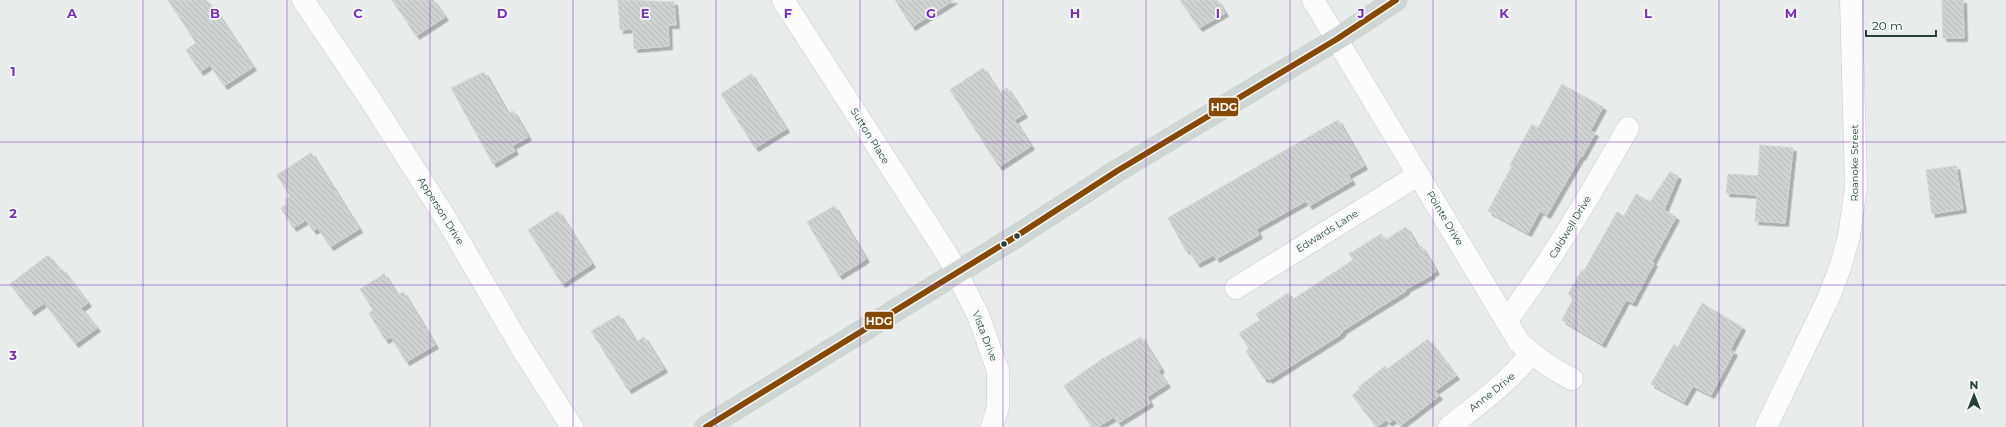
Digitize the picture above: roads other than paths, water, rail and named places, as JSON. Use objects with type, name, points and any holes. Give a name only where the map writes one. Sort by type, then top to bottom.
[{"type":"main road","points":[[706,427],[1015,237],[1117,171],[1337,39],[1396,0]]},
{"type":"street","name":"Apperson Drive","points":[[303,0],[370,99],[440,209],[521,347],[572,427]]},
{"type":"street","name":"Sutton Place","points":[[783,0],[889,166],[912,199],[956,272]]},
{"type":"street","name":"Pointe Drive","points":[[1313,0],[1519,342],[1552,370],[1572,380]]},
{"type":"street","name":"Roanoke Street","points":[[1766,427],[1828,299],[1840,268],[1849,236],[1856,187],[1851,0]]},
{"type":"street","name":"Caldwell Drive","points":[[1506,321],[1535,283],[1576,220],[1628,128]]},
{"type":"street","name":"Edwards Lane","points":[[1236,288],[1418,175]]},
{"type":"street","name":"Vista Drive","points":[[956,272],[978,315],[998,371],[998,407],[992,427]]},
{"type":"street","name":"Anne Drive","points":[[1449,427],[1505,383],[1518,371],[1531,353]]}]
